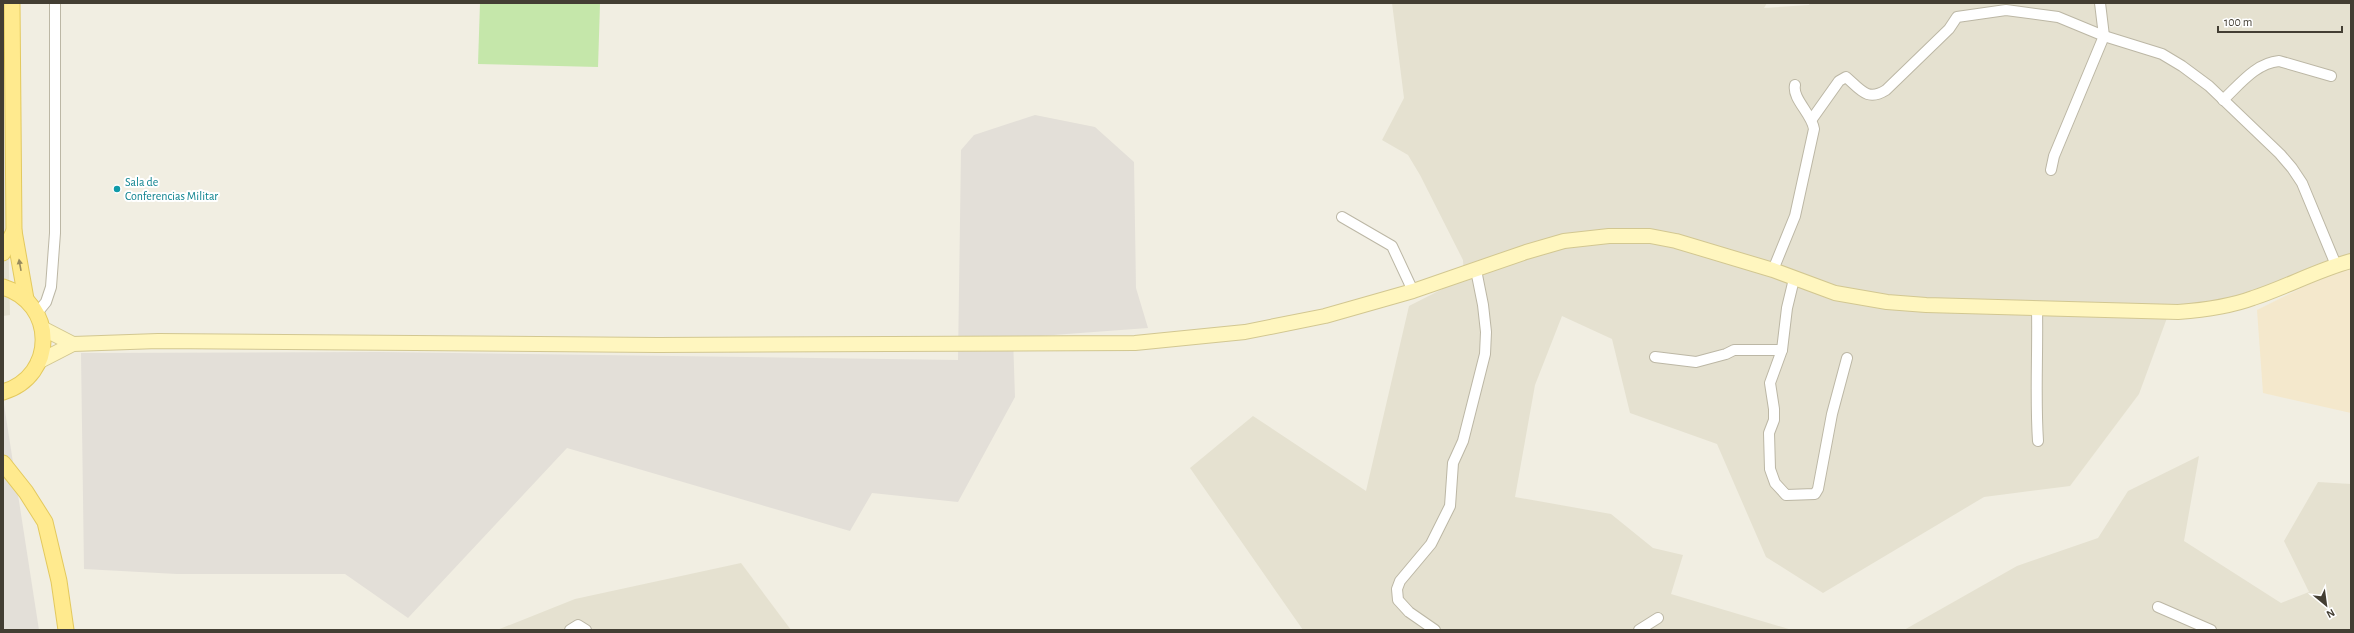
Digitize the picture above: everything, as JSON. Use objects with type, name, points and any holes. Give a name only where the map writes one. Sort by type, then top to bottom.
[{"type":"main road","points":[[12,3],[14,231],[26,299]]},
{"type":"main road","points":[[3,253],[14,231]]},
{"type":"main road","points":[[38,362],[73,344],[158,341],[658,345],[1135,343],[1245,332],[1325,316],[1413,291],[1526,252],[1564,242],[1609,236],[1650,236],[1676,241],[1773,270],[1835,293],[1887,302],[2038,308],[2178,312],[2210,309],[2254,298],[2336,265],[2351,261]]},
{"type":"main road","points":[[3,287],[26,299],[37,312],[42,328],[43,345],[38,362],[22,382],[4,393]]},
{"type":"main road","points":[[42,328],[73,344]]},
{"type":"main road","points":[[3,463],[26,492],[45,522],[59,581],[66,630]]},
{"type":"street","points":[[37,312],[46,302],[51,287],[55,233],[56,3]]},
{"type":"street","points":[[2051,170],[2056,150],[2104,36],[2100,3]]},
{"type":"street","points":[[1812,119],[1839,81],[1846,77],[1867,95],[1874,96],[1886,90],[1949,29],[1957,18],[2006,10],[2044,14],[2067,20],[2104,36],[2162,54],[2199,78],[2280,154],[2292,168],[2302,184],[2336,265]]},
{"type":"street","points":[[2223,100],[2253,71],[2271,62],[2280,61],[2331,76]]},
{"type":"street","points":[[1773,270],[1795,216],[1814,129],[1812,119],[1795,93],[1795,85]]},
{"type":"street","points":[[1342,217],[1392,246],[1413,291]]},
{"type":"street","points":[[1435,630],[1409,612],[1398,600],[1397,589],[1400,581],[1431,544],[1450,506],[1453,463],[1463,441],[1485,354],[1486,332],[1483,305],[1476,270]]},
{"type":"street","points":[[1794,279],[1787,308],[1782,350],[1770,383],[1774,409],[1774,420],[1769,433],[1770,469],[1775,483],[1786,495],[1815,494],[1818,489],[1832,414],[1847,358]]},
{"type":"street","points":[[2038,308],[2038,368],[2036,399],[2038,441]]},
{"type":"street","points":[[1655,357],[1696,362],[1734,350],[1782,350]]},
{"type":"street","points":[[2158,607],[2211,630]]},
{"type":"street","points":[[1640,630],[1658,618]]},
{"type":"street","points":[[570,630],[578,625],[586,630]]},
{"type":"shaded area","points":[[3,3],[10,315],[3,316]]},
{"type":"shaded area","points":[[1392,3],[1767,3],[1764,8],[1809,5],[1810,3],[2351,3],[2351,255],[2237,309],[2171,307],[2139,394],[2070,486],[1984,497],[1823,593],[1766,557],[1717,444],[1630,413],[1612,339],[1562,316],[1535,385],[1515,497],[1611,514],[1653,548],[1683,555],[1671,594],[1792,630],[1303,630],[1190,468],[1253,416],[1366,491],[1409,306],[1464,278],[1463,260],[1420,175],[1408,155],[1382,140],[1404,98]]},
{"type":"shaded area","points":[[1035,115],[1095,127],[1134,162],[1136,288],[1148,328],[1013,338],[1015,397],[958,502],[872,493],[850,531],[567,448],[408,618],[345,574],[177,574],[84,569],[81,353],[378,352],[958,360],[961,150],[974,135]]},
{"type":"shaded area","points":[[2351,266],[2351,413],[2263,393],[2257,310],[2309,284]]},
{"type":"shaded area","points":[[3,398],[39,630],[3,630]]},
{"type":"shaded area","points":[[2199,456],[2184,541],[2281,603],[2309,592],[2284,541],[2318,482],[2351,484],[2351,630],[1904,630],[2017,566],[2098,538],[2128,491]]},
{"type":"shaded area","points":[[741,563],[791,630],[497,630],[575,599]]},
{"type":"green space","points":[[480,3],[600,3],[598,67],[478,64]]},
{"type":"place","name":"Sala de Conferencias Militar","points":[[117,189]]}]
